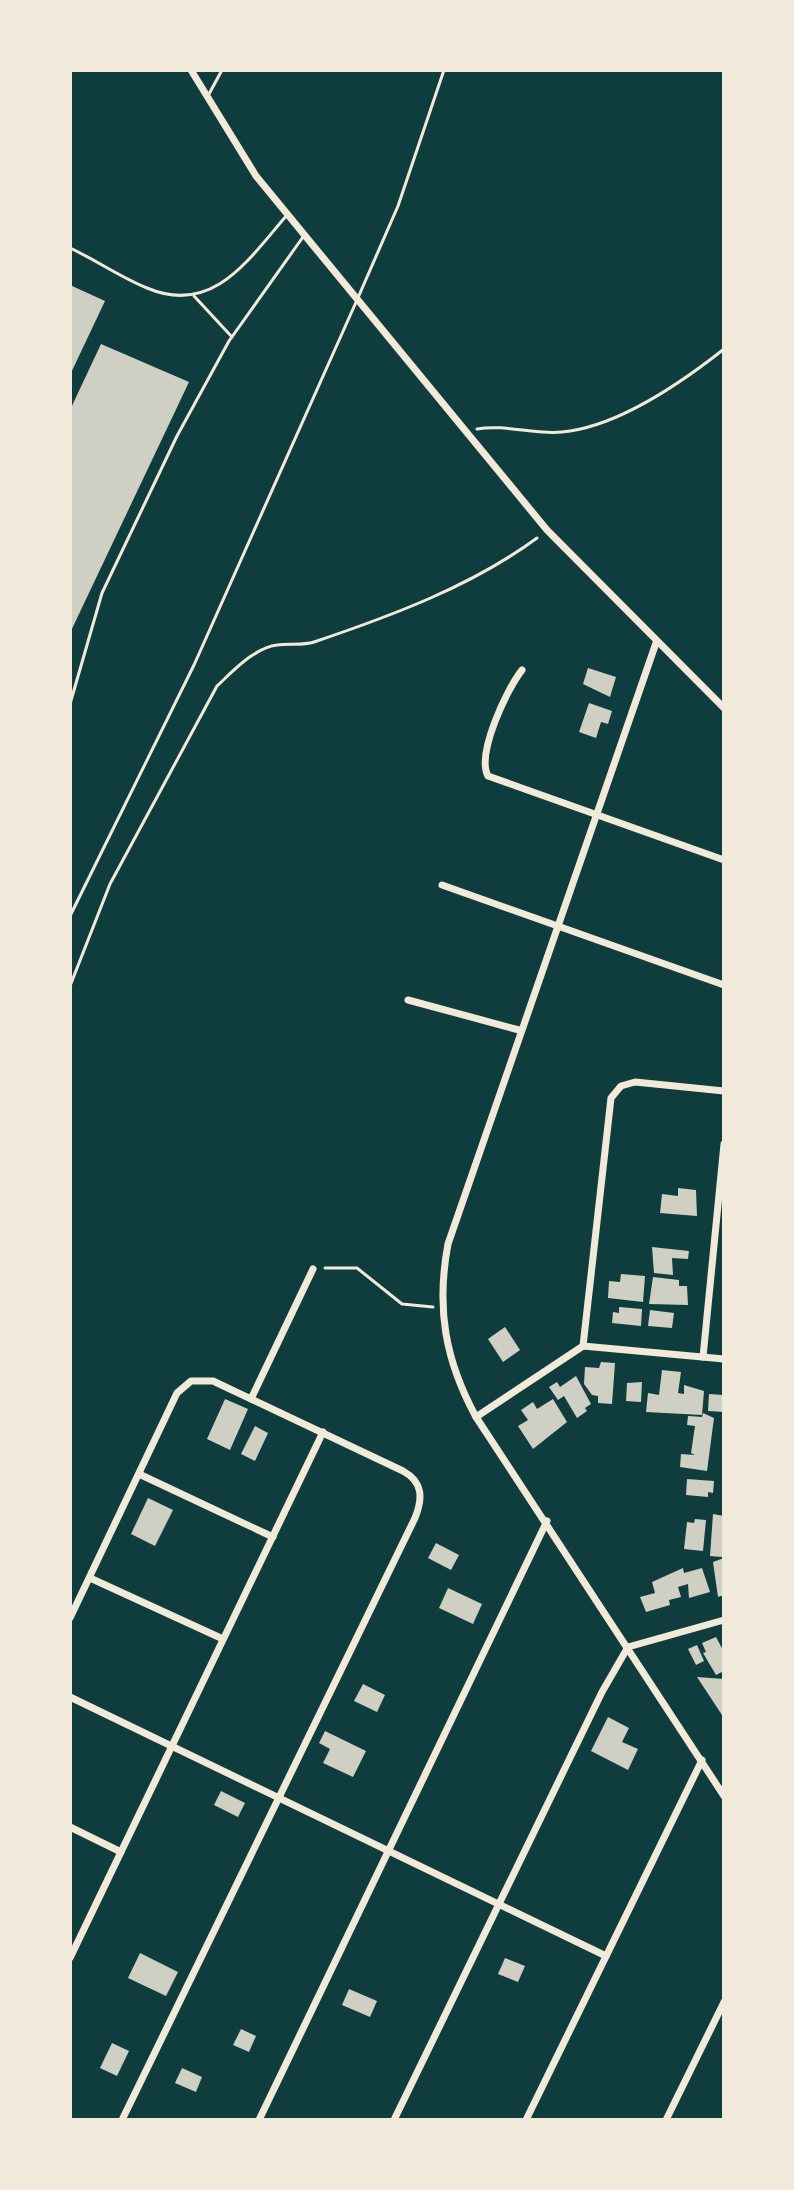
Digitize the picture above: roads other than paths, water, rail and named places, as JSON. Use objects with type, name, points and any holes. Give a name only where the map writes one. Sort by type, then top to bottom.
[{"type":"street","points":[[191,70],[241,154],[287,215],[547,530],[724,708]]},
{"type":"street","points":[[656,643],[519,1030],[448,1244],[441,1306],[449,1359],[476,1417],[547,1521],[724,1796]]},
{"type":"street","points":[[522,670],[504,699],[490,741],[485,769],[494,780],[724,860]]},
{"type":"street","points":[[442,885],[724,985]]},
{"type":"street","points":[[408,1000],[519,1030]]},
{"type":"street","points":[[583,1346],[611,1098],[621,1086],[635,1082],[724,1091]]},
{"type":"street","points":[[703,1357],[724,1144]]},
{"type":"street","points":[[251,1399],[313,1269]]},
{"type":"street","points":[[476,1417],[583,1346],[724,1359]]},
{"type":"street","points":[[70,1618],[183,1386],[200,1379],[213,1381],[409,1474],[421,1496],[415,1518],[122,2120]]},
{"type":"street","points":[[71,1954],[323,1432]]},
{"type":"street","points":[[139,1474],[273,1537]]},
{"type":"street","points":[[259,2120],[547,1521]]},
{"type":"street","points":[[90,1578],[223,1639]]},
{"type":"street","points":[[394,2120],[602,1692],[628,1647],[724,1620]]},
{"type":"street","points":[[70,1697],[606,1956]]},
{"type":"street","points":[[526,2120],[702,1760]]},
{"type":"street","points":[[714,1780],[724,1776]]},
{"type":"street","points":[[70,1827],[121,1852]]},
{"type":"street","points":[[666,2120],[724,2002]]},
{"type":"lane","points":[[207,97],[222,70]]},
{"type":"lane","points":[[70,916],[194,665],[357,300],[398,206],[444,70]]},
{"type":"lane","points":[[70,248],[146,288],[169,296],[194,296],[226,280],[287,215]]},
{"type":"lane","points":[[70,704],[102,593],[184,422],[232,337],[305,234]]},
{"type":"lane","points":[[194,296],[232,337]]}]
